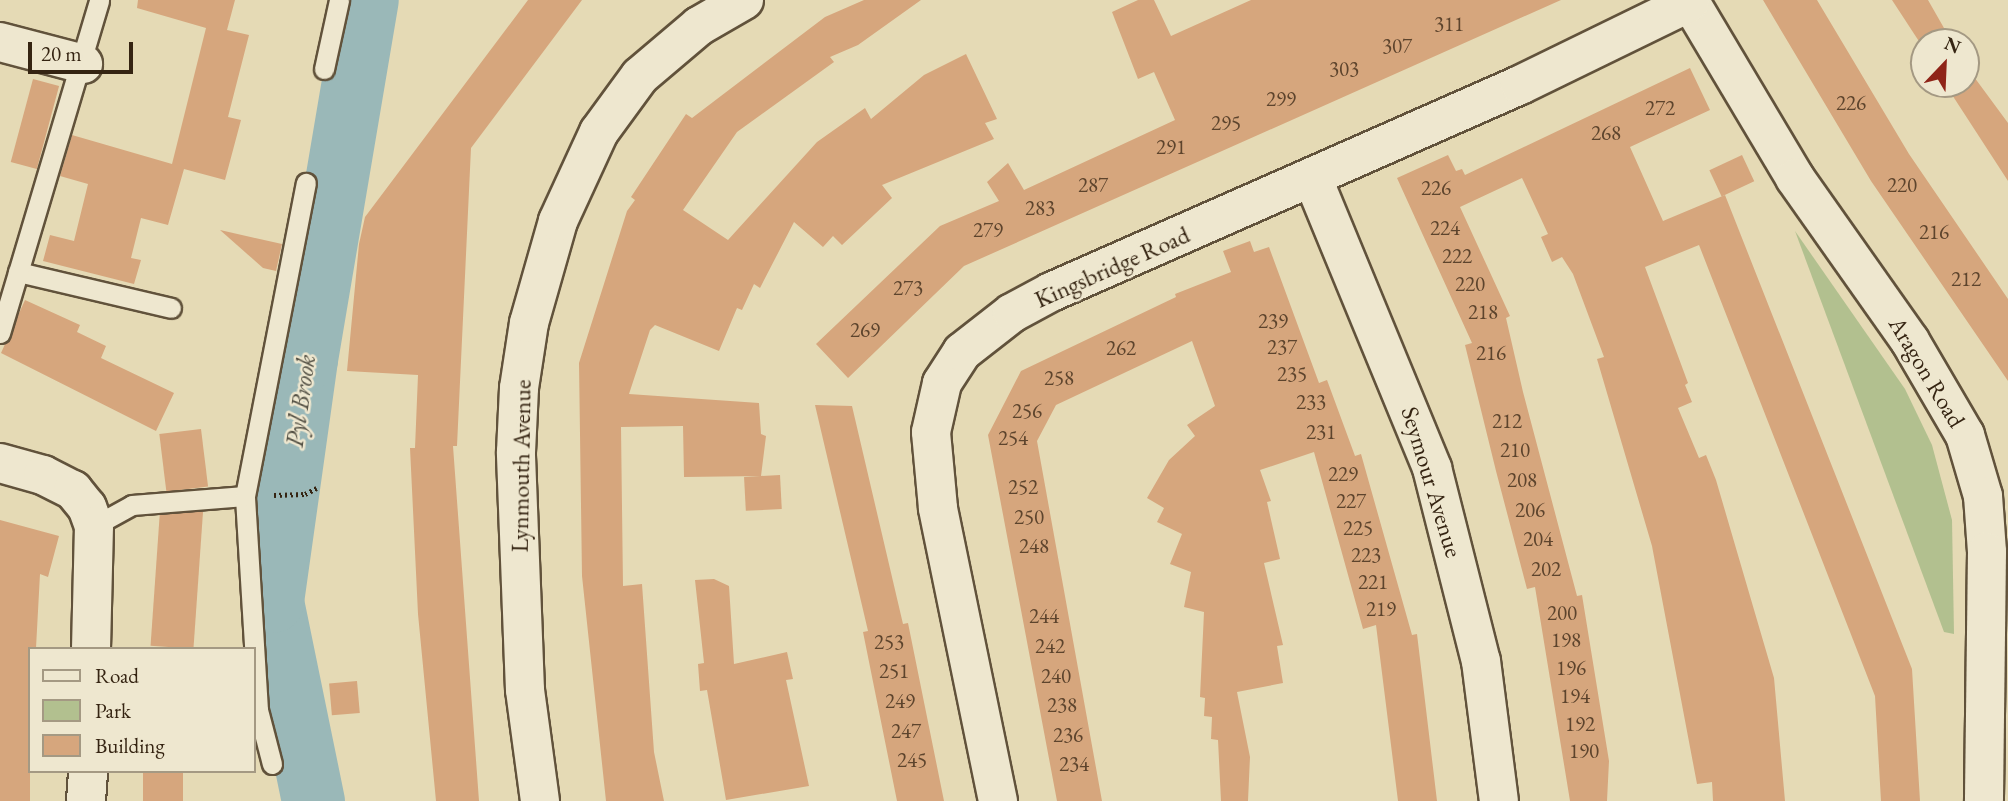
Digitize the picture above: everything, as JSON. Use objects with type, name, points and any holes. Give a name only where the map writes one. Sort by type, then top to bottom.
[{"type":"street","name":"Lynmouth Avenue","points":[[540,801],[525,690],[516,452],[519,388],[529,323],[558,221],[599,132],[640,76],[699,26],[744,0]]},
{"type":"street","name":"Kingsbridge Road","points":[[998,801],[938,508],[931,432],[942,383],[962,352],[1012,313],[1312,179],[1690,1]]},
{"type":"street","name":"Aragon Road","points":[[1690,1],[1795,178],[1910,341],[1965,435],[1983,496],[1987,552],[1984,801]]},
{"type":"street","points":[[0,43],[83,64]]},
{"type":"street","name":"Seymour Avenue","points":[[1312,179],[1432,468],[1481,661],[1499,801]]},
{"type":"street","points":[[0,463],[43,475],[73,490],[87,507],[94,526],[91,647]]},
{"type":"street","points":[[86,801],[88,773]]},
{"type":"lane","points":[[0,333],[83,64],[99,0]]},
{"type":"lane","points":[[324,69],[339,0]]},
{"type":"lane","points":[[272,764],[258,710],[254,496],[306,183]]},
{"type":"lane","points":[[18,272],[171,309]]},
{"type":"lane","points":[[94,526],[132,505],[254,496]]},
{"type":"path","points":[[254,496],[304,494],[317,488]]},
{"type":"green space","points":[[1795,231],[1905,389],[1932,445],[1952,520],[1954,634],[1944,632]]},
{"type":"building","points":[[138,0],[235,0],[227,30],[249,35],[228,117],[241,120],[225,180],[184,169],[168,225],[141,218],[131,258],[141,260],[134,284],[43,261],[50,235],[74,241],[88,184],[60,176],[72,135],[172,164],[206,28],[137,8]]},
{"type":"building","points":[[528,0],[582,0],[471,148],[457,446],[453,446],[479,801],[436,801],[418,614],[410,448],[415,448],[418,375],[347,371],[359,244],[365,217]]},
{"type":"building","points":[[864,0],[921,0],[858,45],[830,57],[834,62],[737,132],[683,210],[728,240],[817,142],[865,108],[871,119],[924,75],[966,54],[997,119],[985,123],[994,139],[882,185],[892,198],[842,245],[833,236],[823,247],[794,222],[760,288],[754,284],[742,310],[737,308],[719,351],[655,325],[650,330],[629,394],[759,403],[761,434],[766,436],[761,476],[684,477],[683,426],[621,427],[623,586],[642,584],[654,752],[664,801],[606,801],[582,576],[579,363],[627,211],[635,200],[631,197],[686,114],[692,118],[825,17]]},
{"type":"building","points":[[1138,0],[1154,0],[1171,36],[1251,0],[1561,0],[964,266],[848,378],[816,344],[940,226],[999,201],[987,182],[1008,163],[1024,190],[1175,120],[1154,72],[1138,79],[1112,12]]},
{"type":"building","points":[[1763,0],[1817,0],[1909,154],[2008,299],[2008,381],[1871,181]]},
{"type":"building","points":[[1892,0],[1928,0],[1944,28],[1910,28]]},
{"type":"building","points":[[1690,68],[1710,110],[1630,147],[1663,221],[1725,195],[1912,669],[1920,801],[1881,801],[1875,696],[1699,245],[1645,267],[1688,383],[1685,385],[1692,402],[1678,408],[1699,458],[1706,455],[1716,480],[1774,678],[1785,801],[1713,801],[1712,782],[1697,784],[1652,546],[1597,359],[1604,357],[1573,274],[1562,257],[1552,262],[1541,237],[1548,234],[1522,178],[1460,207],[1510,316],[1506,318],[1523,392],[1577,596],[1582,595],[1609,761],[1607,801],[1570,801],[1535,587],[1527,589],[1496,471],[1465,345],[1472,343],[1397,178],[1448,155],[1456,171],[1462,169],[1465,175]]},
{"type":"building","points":[[33,79],[59,86],[37,169],[11,162]]},
{"type":"building","points":[[1980,85],[2008,123],[2008,181],[1954,98],[1980,98]]},
{"type":"building","points":[[1742,155],[1754,181],[1722,196],[1709,170]]},
{"type":"building","points":[[220,230],[282,244],[276,271],[263,268]]},
{"type":"building","points":[[1250,241],[1254,252],[1269,247],[1319,383],[1327,380],[1355,456],[1361,454],[1412,635],[1417,634],[1437,801],[1398,801],[1376,625],[1363,629],[1314,452],[1260,470],[1271,501],[1267,502],[1280,559],[1264,563],[1283,645],[1277,646],[1283,683],[1237,692],[1250,757],[1248,801],[1221,801],[1218,740],[1211,739],[1212,717],[1204,716],[1205,698],[1200,697],[1204,612],[1184,607],[1191,572],[1170,564],[1182,534],[1157,522],[1164,508],[1147,498],[1169,460],[1195,436],[1187,425],[1215,406],[1192,341],[1056,405],[1037,441],[1102,801],[1057,801],[988,435],[1021,371],[1176,297],[1175,294],[1231,272],[1223,251]]},
{"type":"building","points":[[25,300],[80,325],[77,332],[106,346],[101,358],[174,393],[156,431],[1,353]]},
{"type":"building","points":[[815,405],[852,406],[903,624],[908,623],[944,801],[897,801],[863,632],[868,631]]},
{"type":"building","points":[[201,429],[208,487],[166,492],[159,434]]},
{"type":"building","points":[[780,475],[782,509],[746,511],[744,477]]},
{"type":"building","points":[[160,509],[203,512],[194,647],[151,646]]},
{"type":"building","points":[[0,520],[59,536],[48,577],[40,574],[36,647],[28,647],[30,801],[0,801]]},
{"type":"building","points":[[714,579],[729,586],[734,664],[787,652],[793,679],[786,680],[809,786],[726,800],[707,690],[700,691],[698,664],[704,663],[695,580]]},
{"type":"building","points":[[357,681],[360,713],[332,715],[329,683]]},
{"type":"building","points":[[143,773],[183,773],[183,801],[143,801]]},
{"type":"waterway","name":"Pyl Brook","points":[[313,801],[272,601],[306,359],[367,0]]}]
